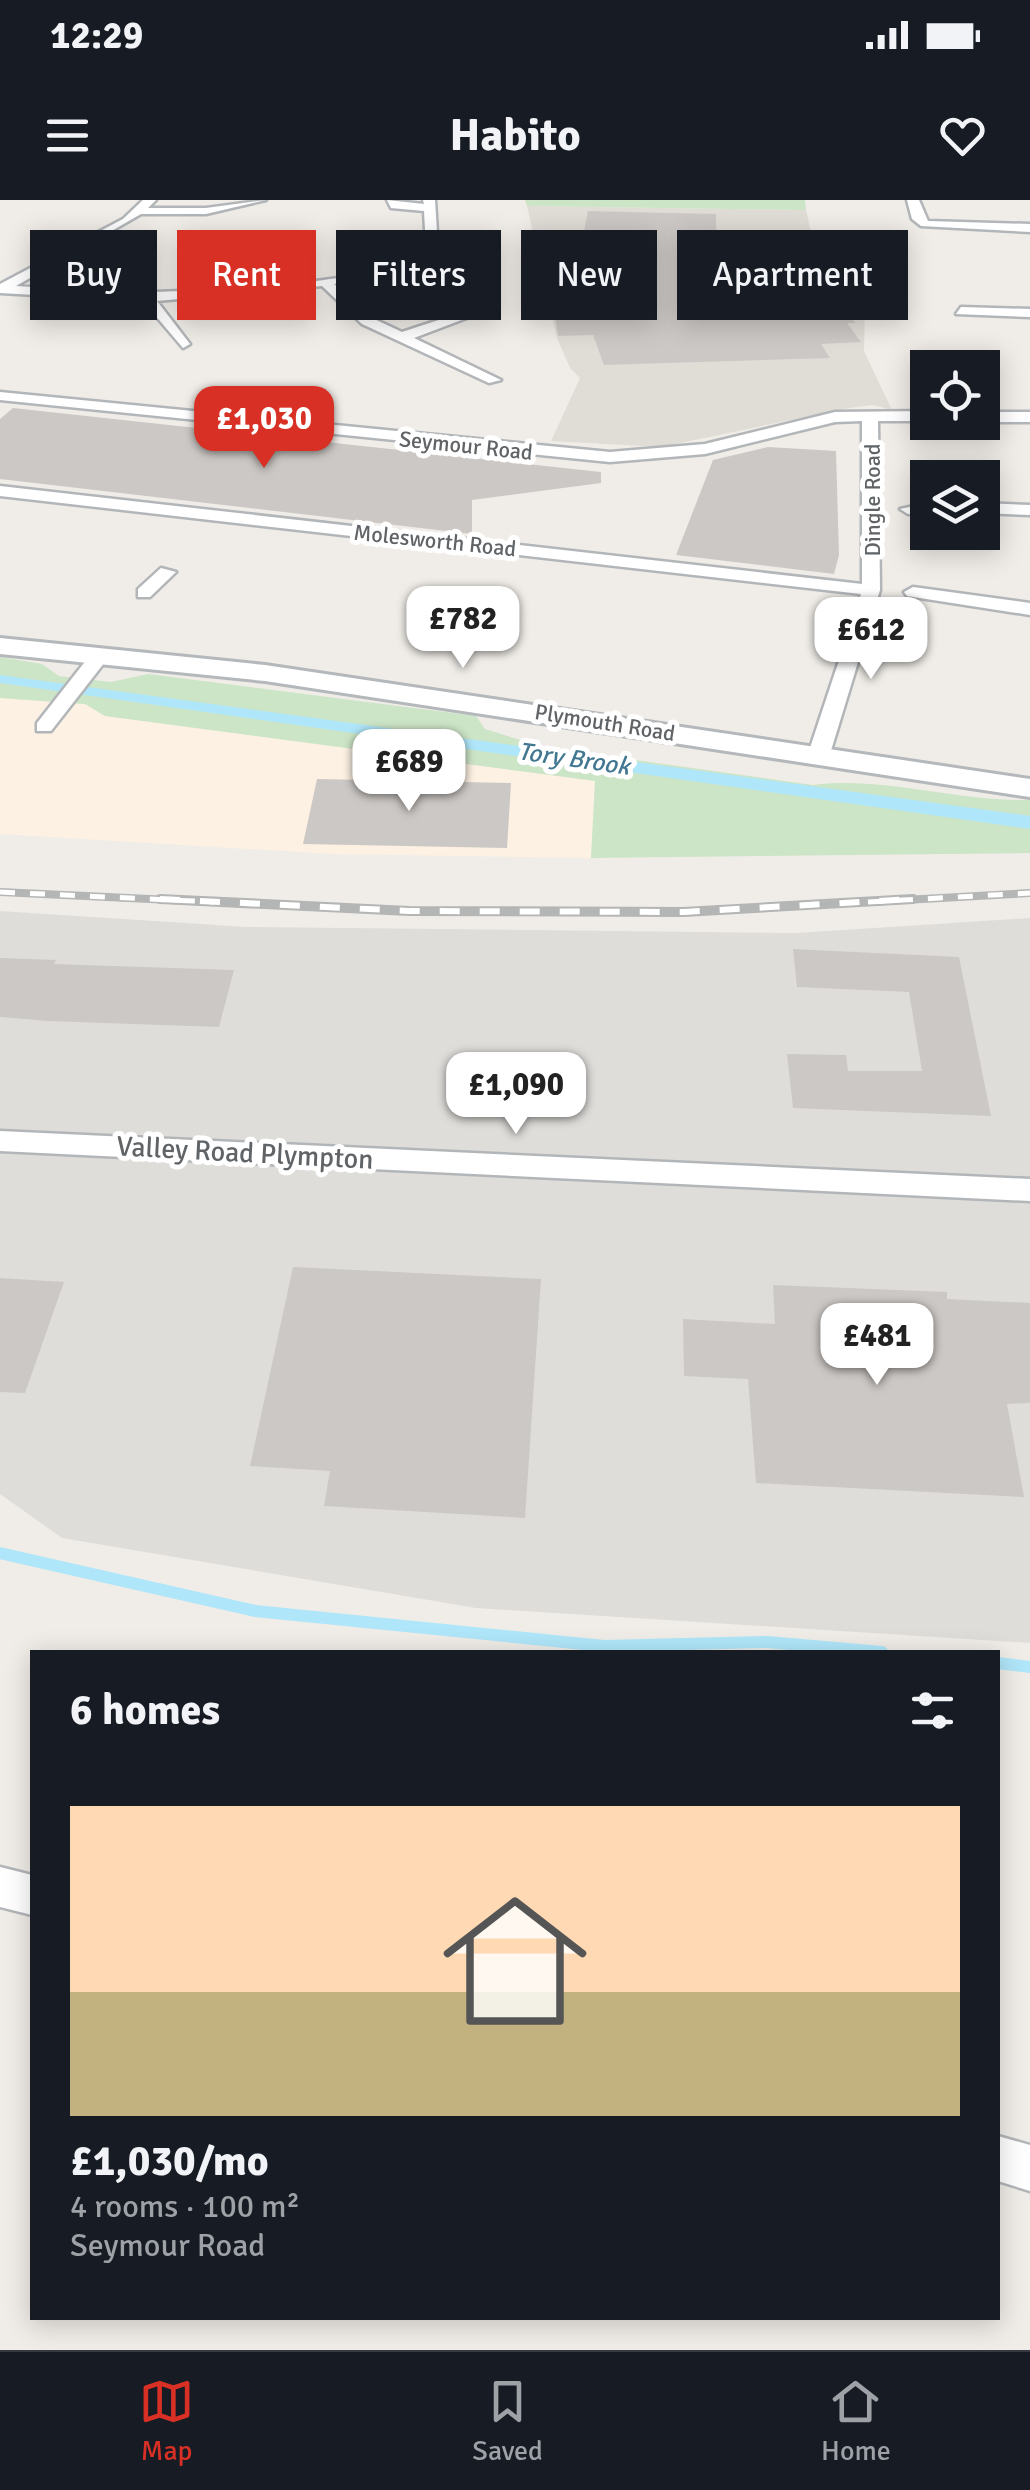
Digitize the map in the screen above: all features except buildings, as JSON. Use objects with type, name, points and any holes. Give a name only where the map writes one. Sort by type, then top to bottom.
[{"type":"main road","name":"Plymouth Road","points":[[0,646],[90,669],[284,676],[1030,788]]},
{"type":"street","points":[[1,289],[146,206],[206,211],[260,200]]},
{"type":"street","points":[[393,200],[395,206],[429,204],[431,230]]},
{"type":"street","points":[[913,200],[918,219],[924,224],[1030,228]]},
{"type":"street","points":[[316,282],[336,279]]},
{"type":"street","points":[[324,281],[367,321],[494,380]]},
{"type":"street","points":[[1,289],[30,293]]},
{"type":"street","points":[[157,309],[182,344]]},
{"type":"street","points":[[961,312],[1030,313]]},
{"type":"street","points":[[399,338],[453,320]]},
{"type":"street","name":"Seymour Road","points":[[0,396],[610,457],[706,449],[808,422],[870,415],[910,416]]},
{"type":"street","name":"Dingle Road","points":[[818,757],[871,590],[870,415]]},
{"type":"street","points":[[1000,417],[1030,417]]},
{"type":"street","name":"Molesworth Road","points":[[0,491],[871,590]]},
{"type":"street","points":[[1000,509],[1030,510]]},
{"type":"street","points":[[144,593],[166,572]]},
{"type":"street","points":[[913,592],[1030,609]]},
{"type":"street","points":[[44,727],[90,669]]},
{"type":"street","name":"Valley Road Plympton","points":[[0,1140],[1030,1190]]},
{"type":"street","points":[[0,1886],[30,1895]]},
{"type":"street","points":[[1000,2160],[1030,2168]]},
{"type":"shaded area","points":[[527,206],[806,210],[811,230],[677,230],[677,320],[865,320],[864,351],[892,410],[873,405],[849,408],[661,447],[551,441],[580,378],[570,368],[553,320],[657,320],[657,230],[532,230]]},
{"type":"shaded area","points":[[0,698],[85,704],[106,716],[595,781],[591,858],[332,854],[0,834]]},
{"type":"shaded area","points":[[0,911],[247,927],[796,933],[1030,918],[1030,1643],[476,1608],[62,1538],[0,1494]]},
{"type":"green space","points":[[525,200],[805,200],[806,210],[527,206]]},
{"type":"green space","points":[[0,657],[42,664],[59,676],[111,682],[148,674],[476,716],[485,729],[543,747],[813,785],[867,784],[1030,800],[1030,853],[591,858],[595,781],[105,716],[85,704],[0,698]]},
{"type":"water","name":"Tory Brook","points":[[0,675],[1024,815],[1030,816],[1030,829],[0,683]]},
{"type":"waterway","points":[[0,1553],[255,1611],[604,1646],[767,1642],[859,1650]]},
{"type":"waterway","points":[[1000,1663],[1030,1667]]},
{"type":"railway","points":[[0,892],[214,902]]},
{"type":"railway","points":[[868,902],[1030,893]]},
{"type":"railway","points":[[160,899],[409,911],[684,912],[913,899]]}]
